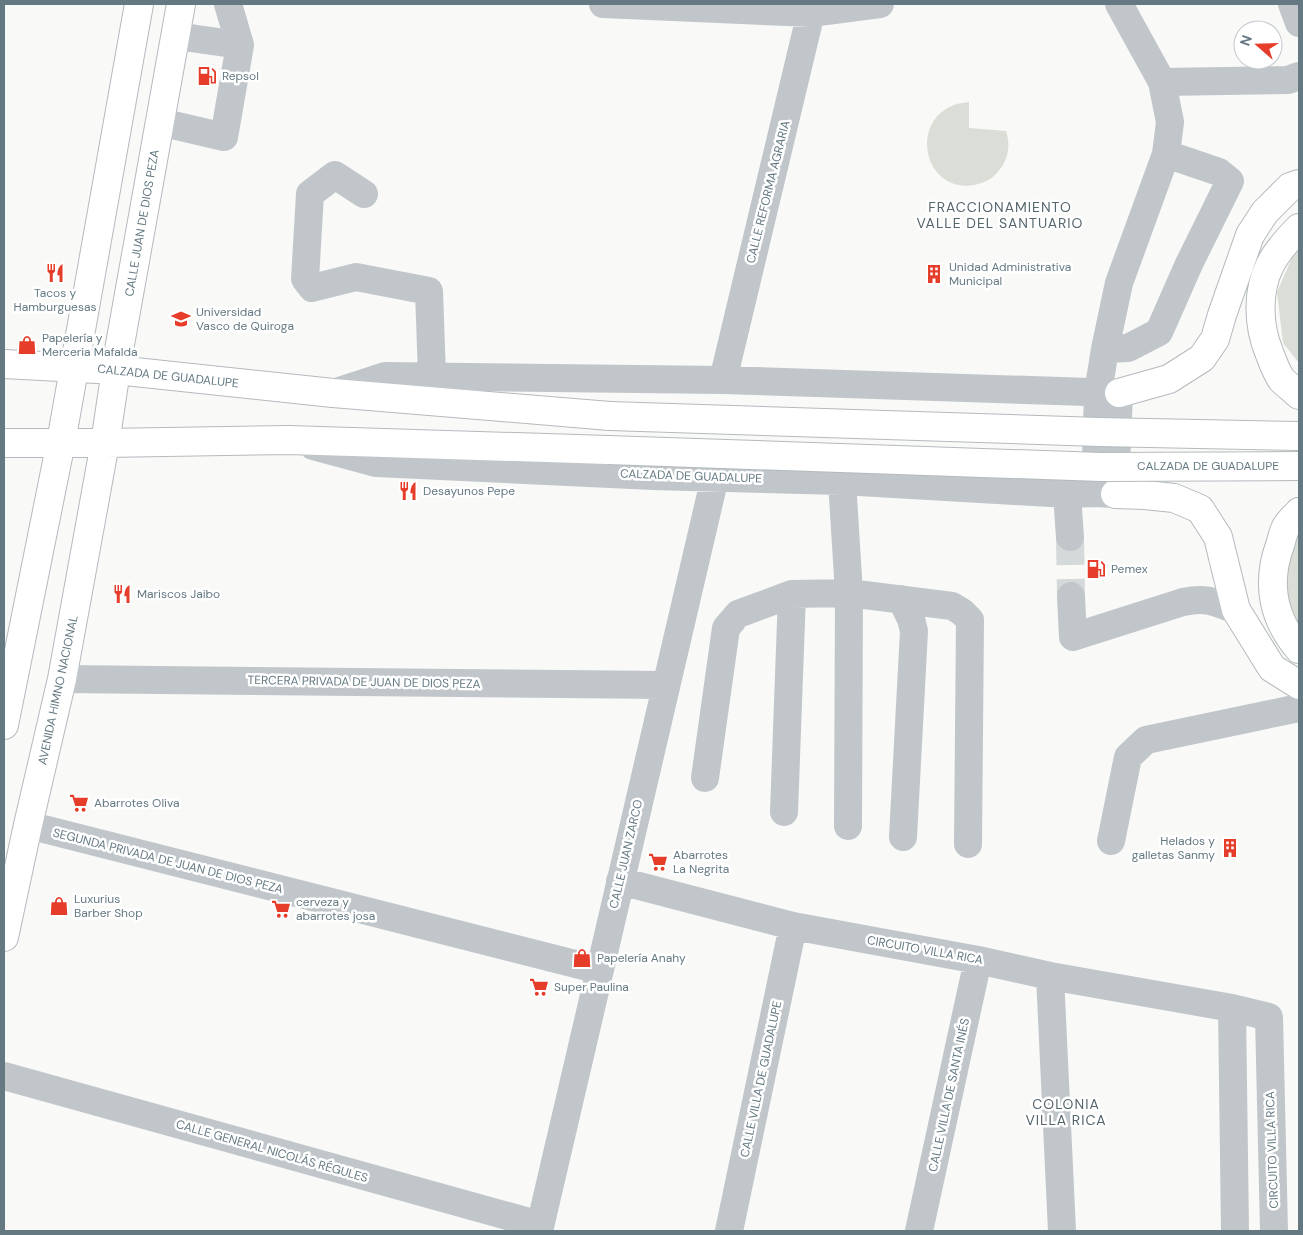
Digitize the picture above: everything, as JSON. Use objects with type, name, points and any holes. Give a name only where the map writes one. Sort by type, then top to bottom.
[{"type":"main road","points":[[4,725],[61,442],[139,4]]},
{"type":"main road","name":"CALLE JUAN DE DIOS PEZA","points":[[105,443],[116,370],[181,4]]},
{"type":"main road","points":[[1108,393],[1169,380],[1202,358],[1215,339],[1250,235],[1265,212],[1290,187],[1299,184]]},
{"type":"main road","points":[[1299,228],[1282,247],[1270,265],[1262,289],[1260,314],[1263,338],[1272,359],[1282,379],[1299,396]]},
{"type":"main road","name":"CALZADA DE GUADALUPE","points":[[4,364],[116,370],[333,393],[610,416],[1098,432],[1299,436]]},
{"type":"main road","name":"CALZADA DE GUADALUPE","points":[[4,443],[289,440],[1101,466],[1299,466]]},
{"type":"main road","name":"AVENIDA HIMNO NACIONAL","points":[[4,937],[62,679],[105,443]]},
{"type":"main road","points":[[1105,493],[1174,498],[1200,509],[1218,537],[1236,610],[1272,668],[1299,684]]},
{"type":"main road","points":[[1299,512],[1286,527],[1275,557],[1272,584],[1275,606],[1283,626],[1299,649]]},
{"type":"street","points":[[160,122],[224,137],[240,45],[228,4]]},
{"type":"street","points":[[603,4],[812,8],[880,4]]},
{"type":"street","points":[[1105,493],[1108,393],[1105,349],[1119,283],[1166,154],[1170,122],[1162,82],[1119,4]]},
{"type":"street","points":[[1292,4],[1299,24]]},
{"type":"street","name":"CALLE REFORMA AGRARIA","points":[[722,380],[812,8]]},
{"type":"street","points":[[176,36],[240,45]]},
{"type":"street","points":[[1162,82],[1288,80],[1299,76]]},
{"type":"street","points":[[1105,349],[1128,348],[1159,332],[1189,264],[1230,181],[1219,172],[1166,154]]},
{"type":"street","points":[[364,194],[335,175],[310,194],[305,280],[312,288],[356,277],[429,291],[432,376]]},
{"type":"street","name":"CALZADA DE GUADALUPE","points":[[333,393],[384,376],[432,376],[722,380],[1108,393]]},
{"type":"street","name":"CALZADA DE GUADALUPE","points":[[289,440],[376,463],[643,476],[842,481],[1066,494],[1105,493]]},
{"type":"street","name":"CALLE JUAN ZARCO","points":[[539,1228],[715,477]]},
{"type":"street","points":[[842,481],[849,593],[848,826]]},
{"type":"street","points":[[1066,494],[1070,537]]},
{"type":"street","points":[[705,778],[726,628],[738,614],[792,594],[849,593],[952,606],[970,620],[968,844]]},
{"type":"street","points":[[784,812],[792,594]]},
{"type":"street","points":[[1071,596],[1073,637],[1198,599],[1212,601],[1236,610]]},
{"type":"street","points":[[901,599],[911,619],[914,631],[903,837]]},
{"type":"street","name":"TERCERA PRIVADA DE JUAN DE DIOS PEZA","points":[[62,679],[666,685]]},
{"type":"street","points":[[1111,841],[1128,757],[1146,740],[1299,708]]},
{"type":"street","name":"SEGUNDA PRIVADA DE JUAN DE DIOS PEZA","points":[[28,825],[599,970]]},
{"type":"street","name":"CIRCUITO VILLA RICA","points":[[620,881],[793,926],[978,960],[1050,976],[1232,1008],[1269,1017],[1274,1231]]},
{"type":"street","name":"CALLE VILLA DE GUADALUPE","points":[[729,1231],[793,926]]},
{"type":"street","name":"CALLE VILLA DE SANTA INÉS","points":[[919,1231],[978,960]]},
{"type":"street","points":[[1050,976],[1062,1231]]},
{"type":"street","points":[[1232,1008],[1235,1231]]},
{"type":"street","name":"CALLE GENERAL NICOLÁS RÉGULES","points":[[4,1076],[539,1228]]},
{"type":"shaded area","points":[[969,102],[969,128],[1006,131],[1008,153],[1001,168],[989,179],[974,185],[957,185],[944,178],[934,168],[928,155],[927,140],[931,126],[940,114],[954,105]]},
{"type":"shaded area","points":[[1299,248],[1299,363],[1283,343],[1277,292],[1294,253]]},
{"type":"shaded area","points":[[1299,527],[1299,630],[1287,609],[1286,568]]},
{"type":"tunnel","points":[[1070,537],[1071,596]]},
{"type":"place","name":"Repsol","points":[[207,76]]},
{"type":"place","name":"Tacos y Hamburguesas","points":[[55,273]]},
{"type":"place","name":"Unidad Administrativa Municipal","points":[[934,274]]},
{"type":"place","name":"Universidad Vasco de Quiroga","points":[[181,319]]},
{"type":"place","name":"Papelería y Merceria Mafalda","points":[[27,345]]},
{"type":"place","name":"Desayunos Pepe","points":[[408,491]]},
{"type":"place","name":"Pemex","points":[[1096,569]]},
{"type":"place","name":"Mariscos Jaibo","points":[[122,594]]},
{"type":"place","name":"Abarrotes Oliva","points":[[79,803]]},
{"type":"place","name":"Helados y galletas Sanmy","points":[[1230,848]]},
{"type":"place","name":"Abarrotes La Negrita","points":[[658,862]]},
{"type":"place","name":"Luxurius Barber Shop","points":[[59,906]]},
{"type":"place","name":"cerveza y abarrotes josa","points":[[281,909]]},
{"type":"place","name":"Papelería Anahy","points":[[582,958]]},
{"type":"place","name":"Super Paulina","points":[[539,987]]},
{"type":"district","name":"FRACCIONAMIENTO VALLE DEL SANTUARIO","points":[[1000,216]]},
{"type":"district","name":"COLONIA VILLA RICA","points":[[1066,1112]]}]
